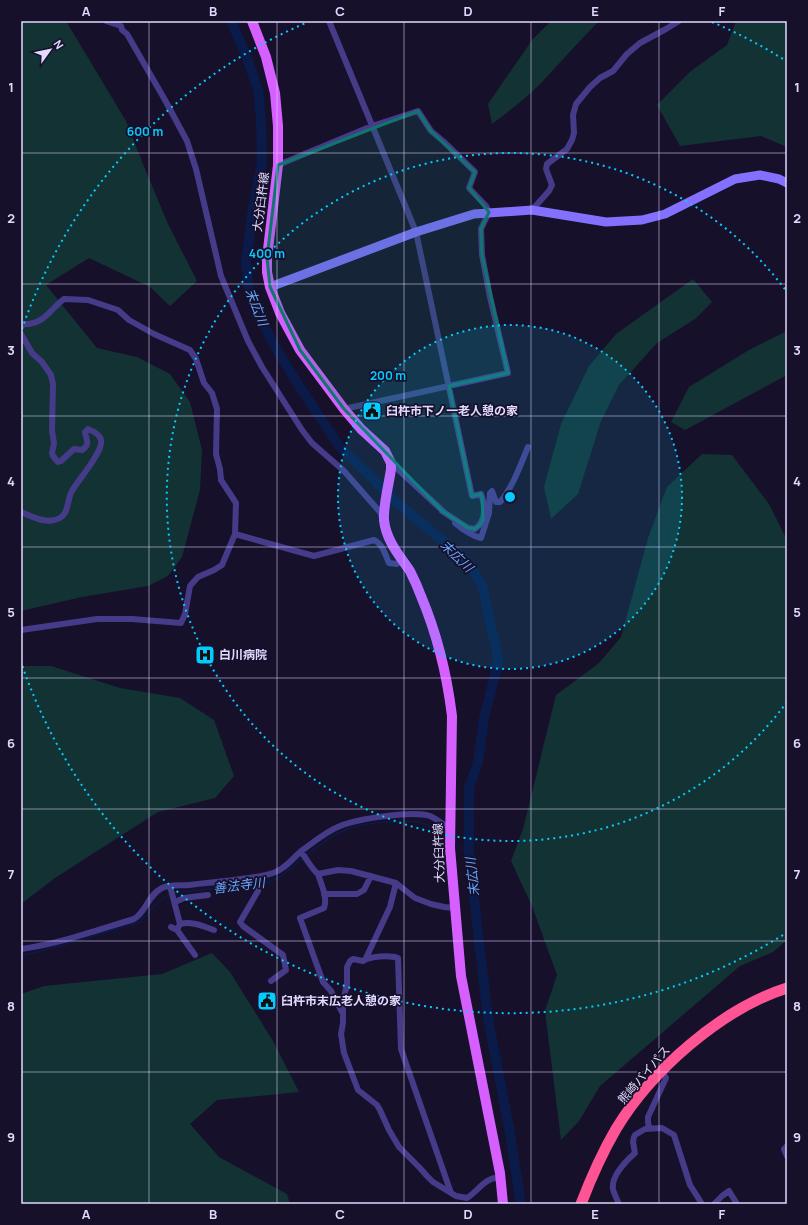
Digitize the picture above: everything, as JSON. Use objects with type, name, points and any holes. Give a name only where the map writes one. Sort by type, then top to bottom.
[{"type":"highway","name":"熊崎バイパス","points":[[581,1204],[594,1171],[616,1129],[637,1099],[662,1070],[687,1046],[716,1024],[751,1003],[787,988]]},
{"type":"main road","name":"大分臼杵線","points":[[252,21],[266,57],[275,93],[278,126],[278,165],[267,258],[267,272],[270,287],[280,313],[300,350],[344,409],[361,429],[385,451],[391,466]]},
{"type":"main road","points":[[384,515],[391,466]]},
{"type":"main road","name":"大分臼杵線","points":[[384,515],[389,538],[411,573],[430,617],[444,666],[450,696],[452,716],[450,848],[461,976],[500,1178],[503,1204]]},
{"type":"street","points":[[106,21],[121,26],[122,30],[127,34],[140,54],[187,141],[196,169],[221,276],[248,341],[266,374],[308,439],[344,471],[384,515]]},
{"type":"street","points":[[121,26],[125,21]]},
{"type":"street","points":[[328,21],[416,232],[472,496],[481,494],[484,520],[478,528],[472,529],[468,528],[442,511]]},
{"type":"street","points":[[532,210],[549,191],[552,185],[546,169],[547,164],[567,149],[572,140],[574,133],[572,115],[576,104],[590,87],[600,78],[613,71],[627,54],[640,42],[679,21]]},
{"type":"street","points":[[278,165],[372,126],[418,111],[431,131],[443,140],[475,172],[469,188],[486,206],[489,212]]},
{"type":"street","points":[[270,287],[416,232],[474,214],[532,210],[606,222],[642,220],[665,214],[735,179],[760,175],[779,179],[787,183]]},
{"type":"street","points":[[344,409],[508,374],[482,255],[481,229],[489,212]]},
{"type":"street","points":[[21,324],[38,322],[50,314],[57,304],[64,299],[88,300],[118,310],[129,320],[154,334],[190,350],[196,359],[204,382],[212,393],[217,409],[216,454],[221,480],[236,503],[235,534],[222,565],[198,577],[190,586],[185,614],[181,623],[132,619],[98,619],[21,630]]},
{"type":"street","points":[[21,334],[32,353],[42,362],[51,375],[53,384],[52,431],[54,443],[52,453],[56,460],[58,462],[61,461],[74,449],[82,450],[86,448],[88,442],[85,432],[88,429],[98,434],[102,443],[96,456],[71,492],[63,516],[54,520],[41,520],[21,512]]},
{"type":"street","points":[[391,466],[464,530],[472,536],[481,538],[489,513],[490,493],[492,492],[496,502],[500,502],[510,489],[528,447]]},
{"type":"street","points":[[235,534],[314,556],[376,540],[381,546],[389,563],[397,564],[402,560]]},
{"type":"street","points":[[21,949],[74,937],[134,919],[138,917],[153,895],[163,888],[255,879],[276,872],[288,864],[293,857],[338,827],[354,821],[387,816],[415,814],[426,815],[435,819],[450,830]]},
{"type":"street","points":[[301,852],[313,870],[318,874],[324,894],[325,906],[324,908],[300,918],[323,982],[331,991],[342,1012]]},
{"type":"street","points":[[318,874],[343,869],[396,883],[415,898],[437,906],[455,908]]},
{"type":"street","points":[[324,894],[357,894],[364,890],[371,876]]},
{"type":"street","points":[[255,879],[258,891],[240,922],[243,926],[281,953],[284,957],[286,970],[271,981]]},
{"type":"street","points":[[366,958],[390,907],[396,883]]},
{"type":"street","points":[[170,887],[180,924],[177,930]]},
{"type":"street","points":[[174,900],[208,895]]},
{"type":"street","points":[[180,924],[187,922],[214,930]]},
{"type":"street","points":[[171,927],[177,930],[195,955]]},
{"type":"street","points":[[451,1193],[401,1049],[398,958],[386,956],[366,958],[363,961],[353,959],[350,960],[347,968],[347,984],[342,1012],[343,1023],[341,1034],[344,1053],[358,1090],[377,1105],[389,1130],[399,1146],[433,1182],[451,1193],[456,1196],[467,1198],[488,1180],[495,1177],[500,1178]]},
{"type":"street","points":[[649,1128],[648,1117],[666,1078],[662,1070]]},
{"type":"street","points":[[619,1204],[613,1191],[612,1186],[614,1180],[620,1167],[635,1153],[633,1142],[634,1137],[649,1128],[662,1128],[674,1135],[690,1185],[702,1204]]},
{"type":"street","points":[[787,1146],[784,1149],[787,1156]]},
{"type":"street","points":[[714,1204],[729,1191],[737,1204]]},
{"type":"highlighted area","points":[[418,111],[431,131],[475,172],[469,188],[489,212],[481,229],[482,255],[508,373],[449,386],[472,496],[481,494],[482,497],[483,520],[480,525],[475,529],[468,528],[442,511],[344,409],[300,350],[270,287],[267,258],[278,165]]},
{"type":"green space","points":[[21,21],[66,21],[126,121],[168,224],[197,281],[170,306],[150,287],[89,258],[46,285],[97,348],[137,357],[170,374],[190,402],[202,450],[200,490],[182,557],[168,576],[148,586],[82,597],[21,611]]},
{"type":"green space","points":[[551,21],[599,21],[536,88],[492,124],[488,104],[532,40]]},
{"type":"green space","points":[[736,21],[787,21],[787,147],[761,136],[680,146],[657,105],[691,71],[727,45]]},
{"type":"green space","points":[[693,279],[712,302],[695,319],[657,343],[619,385],[601,421],[578,494],[551,519],[544,487],[561,424],[589,366],[616,334]]},
{"type":"green space","points":[[787,331],[787,375],[685,430],[671,422],[689,387],[749,350]]},
{"type":"green space","points":[[702,454],[732,455],[769,504],[787,540],[787,940],[773,952],[740,966],[600,1086],[579,1121],[561,1140],[545,1011],[557,975],[532,906],[511,861],[523,829],[556,695],[599,663],[621,637],[648,538],[667,487]]},
{"type":"green space","points":[[21,666],[51,666],[120,688],[180,698],[214,720],[234,776],[215,798],[158,812],[55,878],[21,904]]},
{"type":"green space","points":[[212,953],[230,972],[273,1041],[299,1092],[217,1100],[190,1124],[219,1157],[287,1194],[290,1204],[21,1204],[21,994],[44,986],[162,974]]},
{"type":"waterway","name":"末広川","points":[[231,21],[247,58],[258,90],[261,120],[262,162],[252,215],[246,261],[249,291],[259,316],[278,352],[339,446],[394,500],[461,556],[470,565],[482,585],[498,658],[484,718],[478,762],[469,788],[469,854],[488,1019],[509,1128],[521,1204]]},
{"type":"waterway","name":"善法寺川","points":[[306,856],[323,842],[336,834],[361,825],[375,823],[409,821],[420,822],[429,826],[446,838]]},
{"type":"waterway","name":"善法寺川","points":[[454,843],[469,854]]},
{"type":"waterway","name":"善法寺川","points":[[258,884],[278,878],[303,858]]},
{"type":"waterway","name":"善法寺川","points":[[173,893],[254,884]]},
{"type":"waterway","name":"善法寺川","points":[[21,956],[140,922],[154,906],[169,894]]},
{"type":"place","name":"臼杵市下ノ一老人憩の家","points":[[372,411]]},
{"type":"place","name":"白川病院","points":[[205,655]]},
{"type":"place","name":"臼杵市末広老人憩の家","points":[[267,1001]]}]
